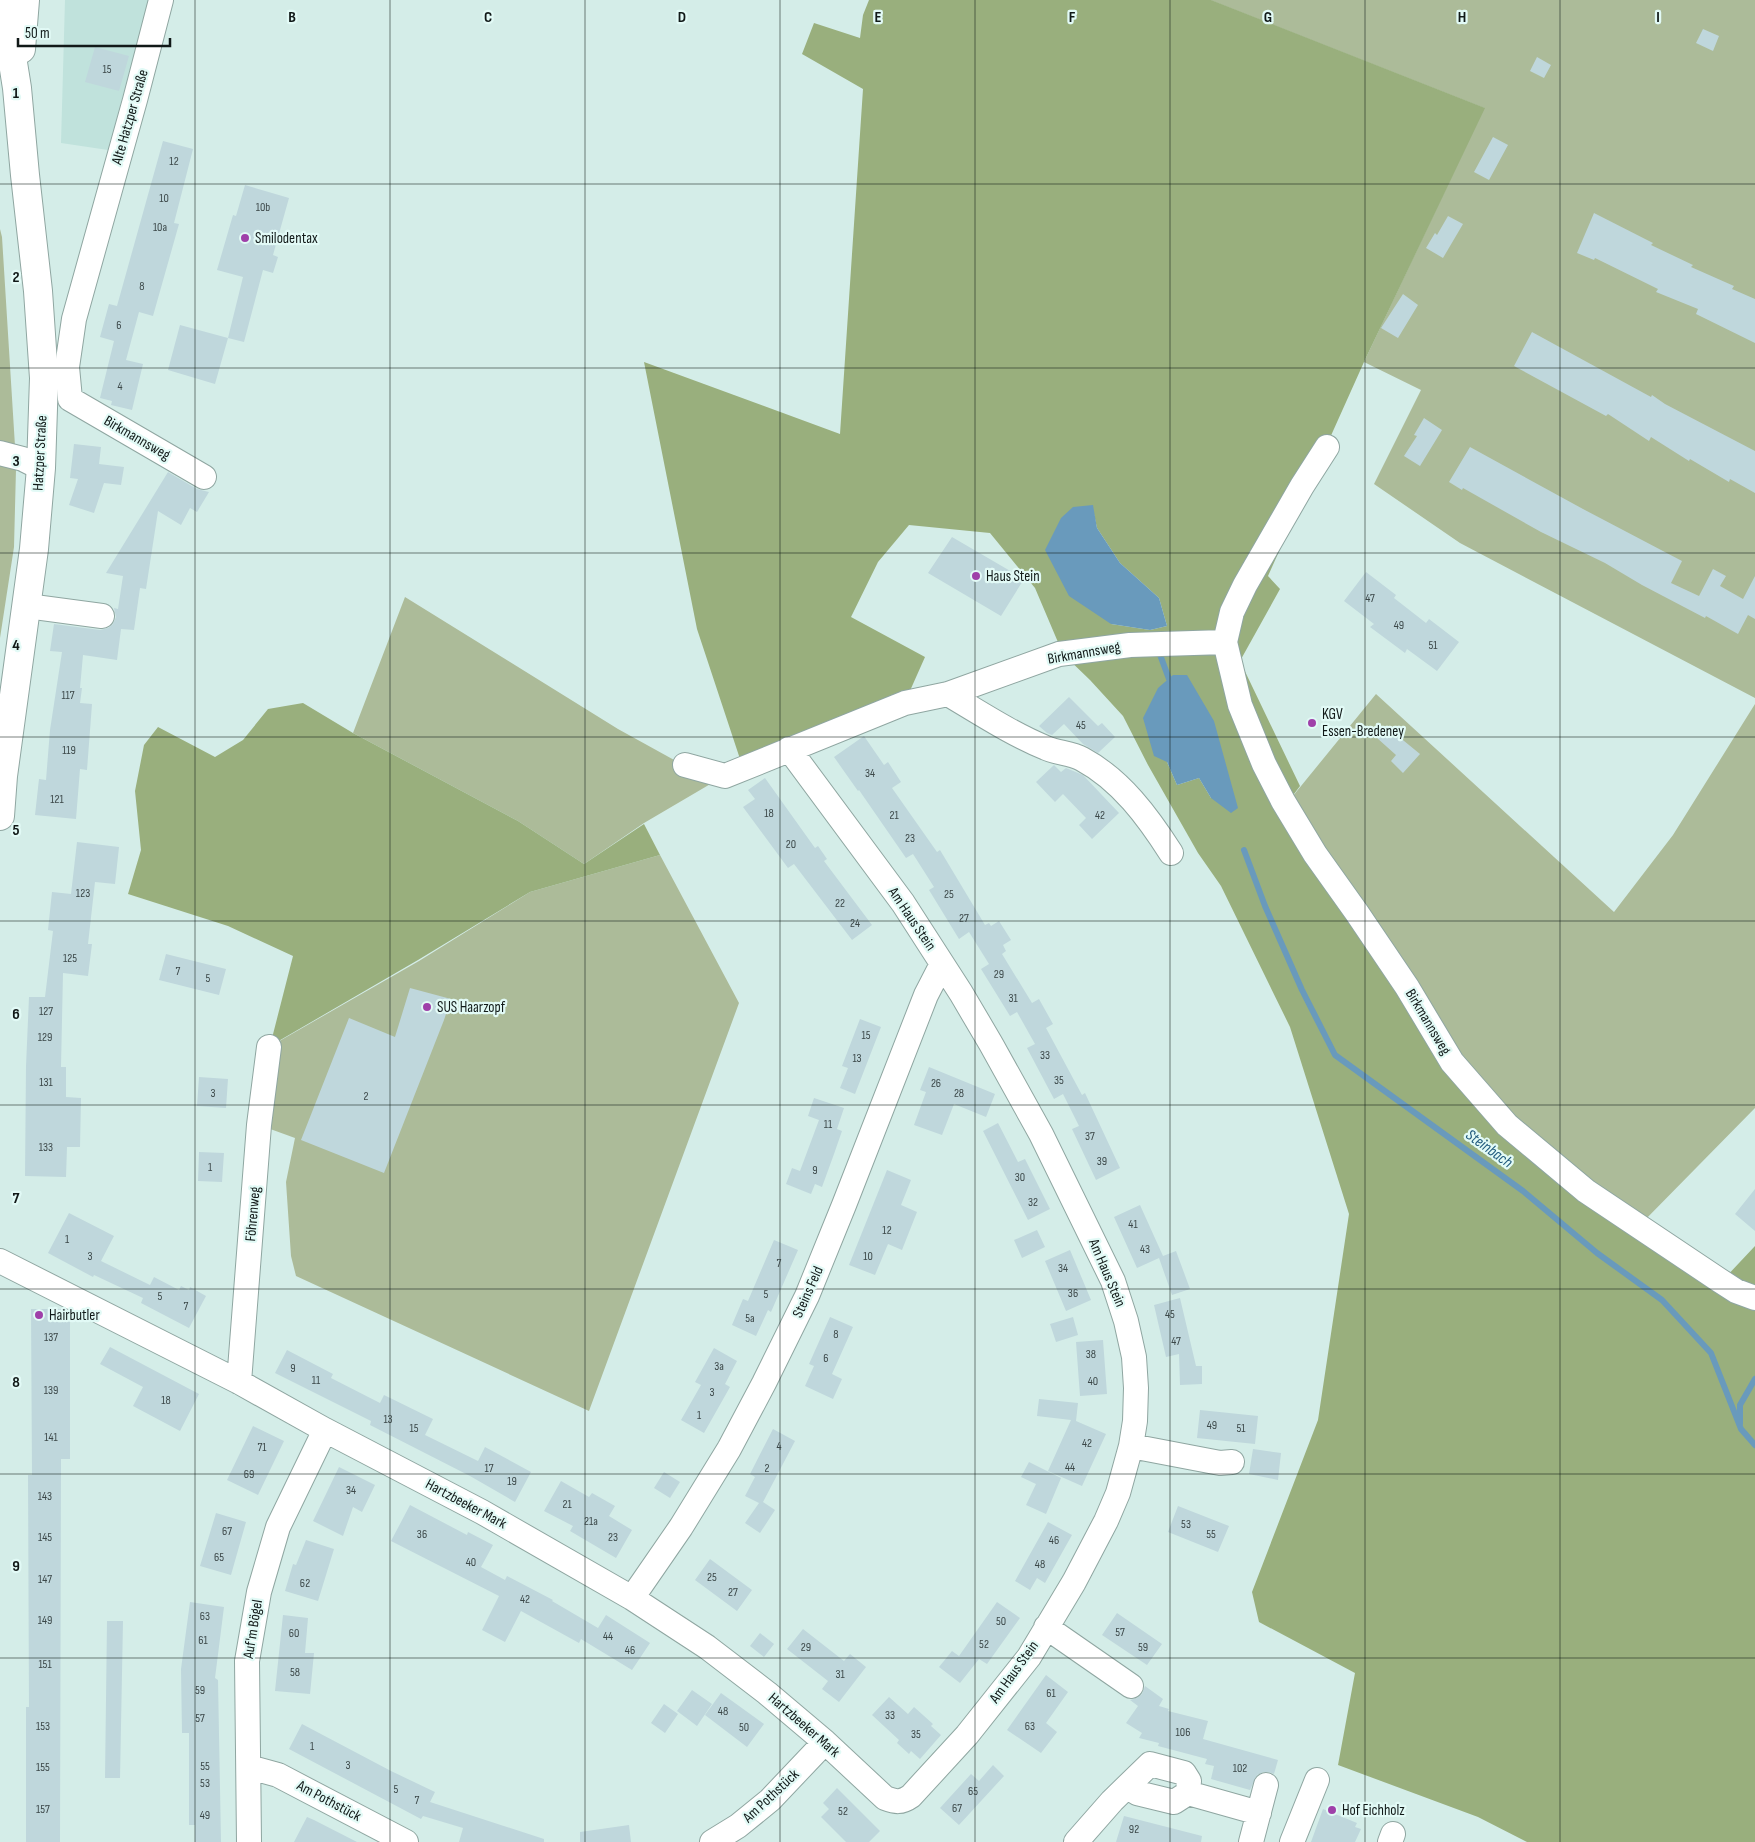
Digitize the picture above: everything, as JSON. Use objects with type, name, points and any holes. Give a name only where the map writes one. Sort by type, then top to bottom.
[{"type":"main road","name":"Hatzper Straße","points":[[0,816],[34,549],[44,378],[38,291],[24,175],[17,88],[3,0]]},
{"type":"main road","name":"Hatzper Straße","points":[[17,88],[25,0]]},
{"type":"street","name":"Alte Hatzper Straße","points":[[70,399],[67,366],[74,319],[97,202],[135,100],[161,0]]},
{"type":"street","name":"Birkmannsweg","points":[[70,399],[204,478]]},
{"type":"street","name":"Birkmannsweg","points":[[1327,448],[1302,486],[1245,585],[1232,612],[1225,642],[1240,705],[1260,754],[1281,781],[1315,854],[1358,913],[1407,987],[1452,1062],[1507,1125],[1586,1192],[1736,1291],[1755,1298]]},
{"type":"street","points":[[0,453],[23,459],[40,468]]},
{"type":"street","points":[[27,606],[102,616]]},
{"type":"street","name":"Birkmannsweg","points":[[685,765],[725,776],[905,703],[948,694],[1059,654],[1130,645],[1225,642]]},
{"type":"street","points":[[948,694],[998,724],[1046,748],[1082,758],[1113,781],[1135,802],[1153,824],[1171,853]]},
{"type":"street","name":"Am Haus Stein","points":[[789,749],[902,903],[991,1044],[1041,1134],[1113,1281],[1126,1320],[1134,1357],[1136,1388],[1135,1421],[1131,1446],[1118,1493],[1106,1521],[1074,1582],[1028,1657],[967,1735],[911,1796],[904,1801],[895,1802]]},
{"type":"street","name":"Steins Feld","points":[[632,1598],[681,1527],[724,1457],[773,1366],[807,1296],[926,995],[942,964]]},
{"type":"street","name":"Föhrenweg","points":[[239,1382],[259,1125],[269,1047]]},
{"type":"street","name":"Hartzbeeker Mark","points":[[0,1261],[239,1382],[482,1512],[632,1598],[714,1653],[767,1693],[825,1742],[885,1798],[895,1802]]},
{"type":"street","name":"Auf'm Bögel","points":[[250,1842],[247,1661],[259,1592],[278,1527],[326,1430]]},
{"type":"street","points":[[1131,1446],[1220,1463],[1232,1462]]},
{"type":"street","points":[[1046,1627],[1131,1686]]},
{"type":"street","name":"Am Pothstück","points":[[712,1842],[738,1826],[770,1800],[825,1742]]},
{"type":"street","points":[[1076,1842],[1112,1801],[1150,1764],[1184,1773],[1189,1781],[1188,1793],[1259,1813]]},
{"type":"street","name":"Am Pothstück","points":[[249,1767],[278,1775],[406,1842]]},
{"type":"street","points":[[1292,1842],[1317,1780]]},
{"type":"street","points":[[1251,1842],[1266,1785]]},
{"type":"shaded area","points":[[65,0],[149,0],[108,150],[61,143]]},
{"type":"green space","points":[[869,0],[1211,0],[1485,108],[1364,362],[1268,576],[1280,589],[1240,661],[1300,786],[1288,802],[1506,1126],[1755,1293],[1755,1842],[1527,1842],[1478,1817],[1338,1765],[1355,1673],[1259,1622],[1252,1592],[1318,1420],[1349,1214],[1290,1027],[1221,886],[1198,853],[1148,765],[1123,716],[1063,654],[1035,588],[990,533],[909,525],[878,562],[851,617],[925,657],[905,702],[743,768],[697,629],[644,362],[840,434],[863,89],[802,54],[814,23],[860,38],[863,15]],"holes":[[[1092,505],[1097,528],[1120,563],[1159,598],[1167,626],[1150,630],[1111,624]],[[1214,721],[1211,798],[1199,778],[1177,785],[1167,762]]]},
{"type":"green space","points":[[1210,0],[1755,0],[1755,698],[1460,543],[1374,484],[1421,390],[1364,362],[1484,108]]},
{"type":"green space","points":[[0,229],[2,237],[15,446],[0,444]]},
{"type":"green space","points":[[0,460],[16,469],[14,547],[0,638]]},
{"type":"green space","points":[[405,597],[618,729],[685,766],[724,776],[644,823],[584,864],[518,821],[353,733]]},
{"type":"green space","points":[[1376,694],[1614,912],[1673,835],[1755,704],[1755,1108],[1640,1225],[1507,1123],[1288,802]]},
{"type":"green space","points":[[303,703],[353,733],[518,821],[584,864],[644,824],[660,855],[530,892],[270,1046],[293,956],[228,926],[128,894],[141,850],[135,791],[144,745],[158,727],[215,757],[243,740],[268,709]]},
{"type":"green space","points":[[660,855],[739,1003],[589,1411],[296,1276],[291,1256],[286,1182],[295,1138],[262,1126],[269,1047],[419,961],[530,892]]},
{"type":"green space","points":[[1755,1246],[1755,1291],[1724,1279]]},
{"type":"water","points":[[1093,505],[1097,528],[1120,563],[1159,598],[1167,626],[1150,630],[1111,624],[1069,596],[1045,550],[1061,518],[1073,507]]},
{"type":"water","points":[[1173,675],[1187,675],[1214,721],[1238,808],[1231,813],[1211,798],[1199,778],[1177,785],[1167,762],[1154,756],[1143,718],[1158,688]]},
{"type":"building","points":[[1703,29],[1719,36],[1713,51],[1696,43]]},
{"type":"building","points":[[95,47],[129,56],[119,91],[85,82]]},
{"type":"building","points":[[1537,57],[1551,65],[1544,78],[1530,71]]},
{"type":"building","points":[[1493,137],[1508,145],[1489,180],[1474,172]]},
{"type":"building","points":[[163,141],[193,149],[174,223],[179,224],[153,316],[139,312],[126,360],[143,364],[132,410],[111,405],[112,401],[100,398],[114,341],[100,337],[109,304],[117,306]]},
{"type":"building","points":[[245,185],[289,198],[273,255],[278,257],[273,273],[263,270],[244,342],[228,338],[243,277],[217,270],[233,215],[236,216]]},
{"type":"building","points":[[1594,213],[1653,243],[1651,245],[1693,265],[1691,267],[1734,286],[1732,289],[1755,299],[1755,343],[1696,314],[1698,309],[1656,292],[1658,289],[1595,258],[1594,260],[1577,253]]},
{"type":"building","points":[[1448,216],[1463,224],[1443,258],[1426,248],[1435,233],[1437,235]]},
{"type":"building","points":[[1403,294],[1418,305],[1398,338],[1381,328]]},
{"type":"building","points":[[180,325],[228,338],[215,384],[168,370]]},
{"type":"building","points":[[1532,332],[1755,451],[1755,493],[1730,479],[1729,482],[1690,459],[1689,461],[1651,437],[1649,441],[1608,414],[1606,416],[1514,366]]},
{"type":"building","points":[[1424,418],[1442,430],[1420,466],[1404,456],[1417,436],[1414,435]]},
{"type":"building","points":[[74,444],[101,447],[99,464],[124,467],[121,485],[104,483],[94,513],[69,505],[78,479],[70,478]]},
{"type":"building","points":[[1470,447],[1682,561],[1671,583],[1699,596],[1713,569],[1726,576],[1720,586],[1743,599],[1755,576],[1755,619],[1748,615],[1738,634],[1642,585],[1605,563],[1541,532],[1463,488],[1462,490],[1449,482]]},
{"type":"building","points":[[168,472],[197,489],[209,492],[197,512],[190,508],[181,525],[158,511],[146,589],[140,588],[134,630],[121,629],[117,660],[83,655],[80,703],[92,704],[87,770],[80,769],[76,819],[35,815],[39,779],[46,780],[50,730],[62,652],[50,651],[54,624],[100,630],[108,628],[113,624],[116,617],[114,608],[118,609],[123,576],[106,573]]},
{"type":"building","name":"Haus Stein","points":[[952,537],[1024,579],[1001,616],[928,573]]},
{"type":"building","points":[[1366,572],[1396,595],[1394,598],[1426,623],[1429,619],[1459,642],[1437,671],[1407,649],[1405,653],[1370,627],[1374,624],[1344,601]]},
{"type":"building","points":[[1069,697],[1098,726],[1102,723],[1115,737],[1098,753],[1083,744],[1064,724],[1052,735],[1039,726]]},
{"type":"building","points":[[1387,727],[1420,754],[1403,773],[1391,761],[1396,755],[1377,738]]},
{"type":"building","points":[[864,736],[884,765],[888,762],[901,782],[892,788],[937,852],[940,850],[985,925],[989,923],[991,926],[999,921],[1011,940],[1003,945],[1006,951],[1002,954],[1032,1003],[1039,999],[1053,1024],[1046,1028],[1082,1095],[1085,1093],[1120,1168],[1096,1180],[1072,1129],[1079,1126],[1063,1094],[1054,1099],[1027,1048],[1035,1044],[1017,1012],[1010,1016],[981,969],[989,964],[969,932],[959,939],[929,890],[934,887],[913,854],[906,858],[834,757]]},
{"type":"building","points":[[1054,765],[1061,772],[1066,768],[1083,775],[1119,813],[1092,839],[1079,825],[1086,818],[1063,794],[1055,802],[1036,782]]},
{"type":"building","points":[[765,778],[815,848],[818,846],[827,859],[824,861],[872,925],[852,940],[794,864],[788,868],[743,807],[755,799],[748,790]]},
{"type":"building","points":[[77,842],[119,847],[115,884],[95,882],[88,944],[92,944],[88,976],[63,973],[61,1067],[66,1067],[66,1097],[81,1098],[80,1147],[67,1147],[66,1177],[25,1176],[29,997],[45,997],[53,931],[48,930],[52,892],[71,894]]},
{"type":"building","points":[[166,954],[226,969],[219,995],[159,980]]},
{"type":"building","points":[[410,988],[451,999],[384,1173],[301,1140],[349,1018],[395,1037]]},
{"type":"building","points":[[860,1019],[881,1027],[855,1094],[840,1088],[848,1068],[842,1066]]},
{"type":"building","points":[[929,1067],[995,1094],[986,1117],[954,1104],[942,1135],[914,1125],[926,1092],[920,1090]]},
{"type":"building","points":[[199,1077],[228,1079],[226,1108],[197,1106]]},
{"type":"building","points":[[814,1098],[844,1108],[837,1129],[842,1131],[822,1187],[815,1184],[811,1194],[786,1184],[792,1168],[800,1171],[819,1120],[808,1116]]},
{"type":"building","points":[[998,1123],[1018,1162],[1025,1159],[1050,1209],[1028,1220],[983,1131]]},
{"type":"building","points":[[199,1152],[224,1153],[222,1182],[198,1181]]},
{"type":"building","points":[[887,1170],[911,1180],[901,1205],[917,1212],[902,1250],[888,1244],[875,1275],[849,1265]]},
{"type":"building","points":[[1755,1189],[1755,1231],[1735,1214]]},
{"type":"building","points":[[1140,1205],[1163,1256],[1176,1251],[1190,1289],[1172,1295],[1159,1258],[1137,1268],[1114,1217]]},
{"type":"building","points":[[69,1213],[114,1236],[101,1261],[150,1285],[154,1277],[179,1290],[181,1286],[189,1290],[190,1287],[206,1296],[189,1328],[141,1303],[143,1298],[94,1275],[93,1277],[48,1253]]},
{"type":"building","points":[[1037,1230],[1045,1247],[1022,1258],[1014,1240]]},
{"type":"building","points":[[774,1240],[798,1250],[771,1312],[768,1310],[756,1336],[732,1325],[743,1299],[748,1301]]},
{"type":"building","points":[[1070,1250],[1091,1300],[1066,1311],[1045,1261]]},
{"type":"building","points":[[1180,1298],[1196,1366],[1202,1366],[1202,1384],[1180,1385],[1179,1354],[1166,1357],[1154,1305]]},
{"type":"building","points":[[31,1309],[64,1309],[70,1312],[70,1459],[61,1459],[60,1842],[26,1842],[26,1707],[29,1707],[28,1475],[32,1475]]},
{"type":"building","points":[[830,1317],[853,1327],[832,1374],[842,1379],[833,1399],[805,1386],[814,1366],[809,1364]]},
{"type":"building","points":[[1073,1317],[1078,1335],[1056,1342],[1050,1324]]},
{"type":"building","points":[[1103,1340],[1107,1394],[1080,1396],[1076,1342]]},
{"type":"building","points":[[110,1347],[199,1394],[180,1431],[133,1406],[143,1387],[100,1364]]},
{"type":"building","points":[[714,1348],[737,1361],[725,1384],[730,1387],[704,1433],[681,1420],[701,1385],[695,1382]]},
{"type":"building","points":[[287,1350],[333,1374],[331,1378],[380,1403],[384,1395],[433,1419],[425,1435],[478,1461],[485,1447],[531,1472],[515,1502],[470,1476],[370,1425],[371,1421],[275,1373]]},
{"type":"building","points":[[1039,1399],[1078,1403],[1076,1421],[1106,1434],[1082,1486],[1048,1471],[1071,1420],[1037,1416]]},
{"type":"building","points":[[1200,1410],[1258,1416],[1255,1444],[1197,1438]]},
{"type":"building","points":[[253,1426],[284,1441],[258,1495],[227,1480]]},
{"type":"building","points":[[773,1429],[795,1441],[763,1502],[775,1510],[760,1533],[745,1523],[759,1503],[745,1496],[755,1477],[750,1474]]},
{"type":"building","points":[[1253,1449],[1281,1453],[1278,1480],[1249,1474]]},
{"type":"building","points":[[1029,1462],[1061,1478],[1046,1514],[1026,1505],[1036,1484],[1021,1477]]},
{"type":"building","points":[[339,1467],[375,1485],[362,1512],[353,1507],[343,1536],[313,1521]]},
{"type":"building","points":[[664,1472],[680,1482],[670,1498],[654,1488]]},
{"type":"building","points":[[561,1481],[589,1497],[592,1493],[615,1506],[609,1516],[632,1530],[616,1558],[570,1531],[573,1526],[544,1511]]},
{"type":"building","points":[[410,1505],[467,1535],[468,1532],[493,1545],[481,1567],[505,1580],[507,1576],[553,1600],[598,1628],[606,1615],[650,1643],[632,1670],[581,1639],[579,1643],[521,1611],[505,1642],[482,1630],[499,1596],[391,1541]]},
{"type":"building","points":[[1178,1506],[1229,1526],[1218,1552],[1168,1532]]},
{"type":"building","points":[[216,1513],[246,1522],[231,1575],[200,1566]]},
{"type":"building","points":[[1048,1522],[1072,1535],[1045,1583],[1037,1578],[1030,1590],[1015,1581]]},
{"type":"building","points":[[306,1540],[334,1549],[318,1601],[285,1591],[293,1564],[296,1565]]},
{"type":"building","points":[[710,1559],[752,1590],[737,1611],[695,1580]]},
{"type":"building","points":[[190,1602],[224,1607],[215,1678],[218,1680],[221,1842],[195,1842],[195,1825],[189,1825],[189,1733],[182,1733],[181,1669]]},
{"type":"building","points":[[997,1602],[1020,1618],[987,1664],[979,1659],[960,1683],[939,1667],[952,1651],[959,1656]]},
{"type":"building","points":[[1117,1613],[1162,1644],[1147,1665],[1102,1635]]},
{"type":"building","points":[[283,1615],[308,1618],[305,1653],[314,1653],[310,1694],[275,1691]]},
{"type":"building","points":[[107,1621],[123,1621],[120,1778],[105,1778]]},
{"type":"building","points":[[803,1629],[844,1661],[850,1654],[866,1667],[839,1702],[822,1689],[828,1681],[787,1649]]},
{"type":"building","points":[[760,1633],[774,1644],[764,1657],[750,1646]]},
{"type":"building","points":[[1046,1675],[1068,1692],[1046,1723],[1057,1732],[1041,1753],[1007,1730]]},
{"type":"building","points":[[1145,1686],[1163,1699],[1159,1706],[1169,1709],[1168,1711],[1208,1721],[1203,1739],[1278,1760],[1274,1774],[1263,1772],[1257,1775],[1250,1790],[1211,1779],[1214,1766],[1205,1764],[1207,1759],[1158,1746],[1159,1743],[1139,1738],[1142,1733],[1126,1723],[1138,1706],[1130,1700],[1142,1694]]},
{"type":"building","points":[[692,1690],[712,1704],[697,1726],[677,1711]]},
{"type":"building","points":[[721,1693],[764,1724],[747,1747],[705,1715]]},
{"type":"building","points":[[889,1697],[908,1714],[914,1707],[933,1724],[931,1726],[941,1735],[920,1759],[911,1751],[909,1754],[897,1743],[899,1740],[872,1715]]},
{"type":"building","points":[[664,1704],[678,1714],[665,1733],[651,1723]]},
{"type":"building","points":[[302,1724],[435,1792],[430,1802],[544,1839],[544,1842],[459,1842],[463,1828],[423,1816],[421,1819],[289,1749]]},
{"type":"building","points":[[993,1765],[1004,1776],[959,1825],[940,1808],[971,1774],[979,1781]]},
{"type":"building","points":[[837,1788],[880,1831],[869,1842],[846,1842],[821,1817],[829,1809],[823,1803]]},
{"type":"building","points":[[1323,1809],[1357,1823],[1355,1827],[1361,1829],[1355,1842],[1311,1842]]},
{"type":"building","points":[[1124,1816],[1202,1836],[1201,1842],[1116,1842]]},
{"type":"building","points":[[307,1817],[314,1820],[357,1842],[294,1842]]},
{"type":"building","points":[[629,1825],[631,1842],[580,1842],[580,1832]]},
{"type":"waterway","points":[[1159,652],[1169,679]]},
{"type":"waterway","name":"Steinbach","points":[[1244,850],[1265,906],[1302,990],[1335,1055],[1523,1191],[1597,1253],[1662,1300],[1711,1353],[1741,1429],[1755,1445]]},
{"type":"waterway","points":[[1740,1424],[1740,1405],[1755,1379]]},
{"type":"place","name":"Smilodentax","points":[[245,238]]},
{"type":"place","name":"Haus Stein","points":[[976,576]]},
{"type":"place","name":"KGV Essen-Bredeney","points":[[1312,723]]},
{"type":"place","name":"SUS Haarzopf","points":[[427,1007]]},
{"type":"place","name":"Hairbutler","points":[[39,1315]]},
{"type":"place","name":"Hof Eichholz","points":[[1332,1810]]}]
